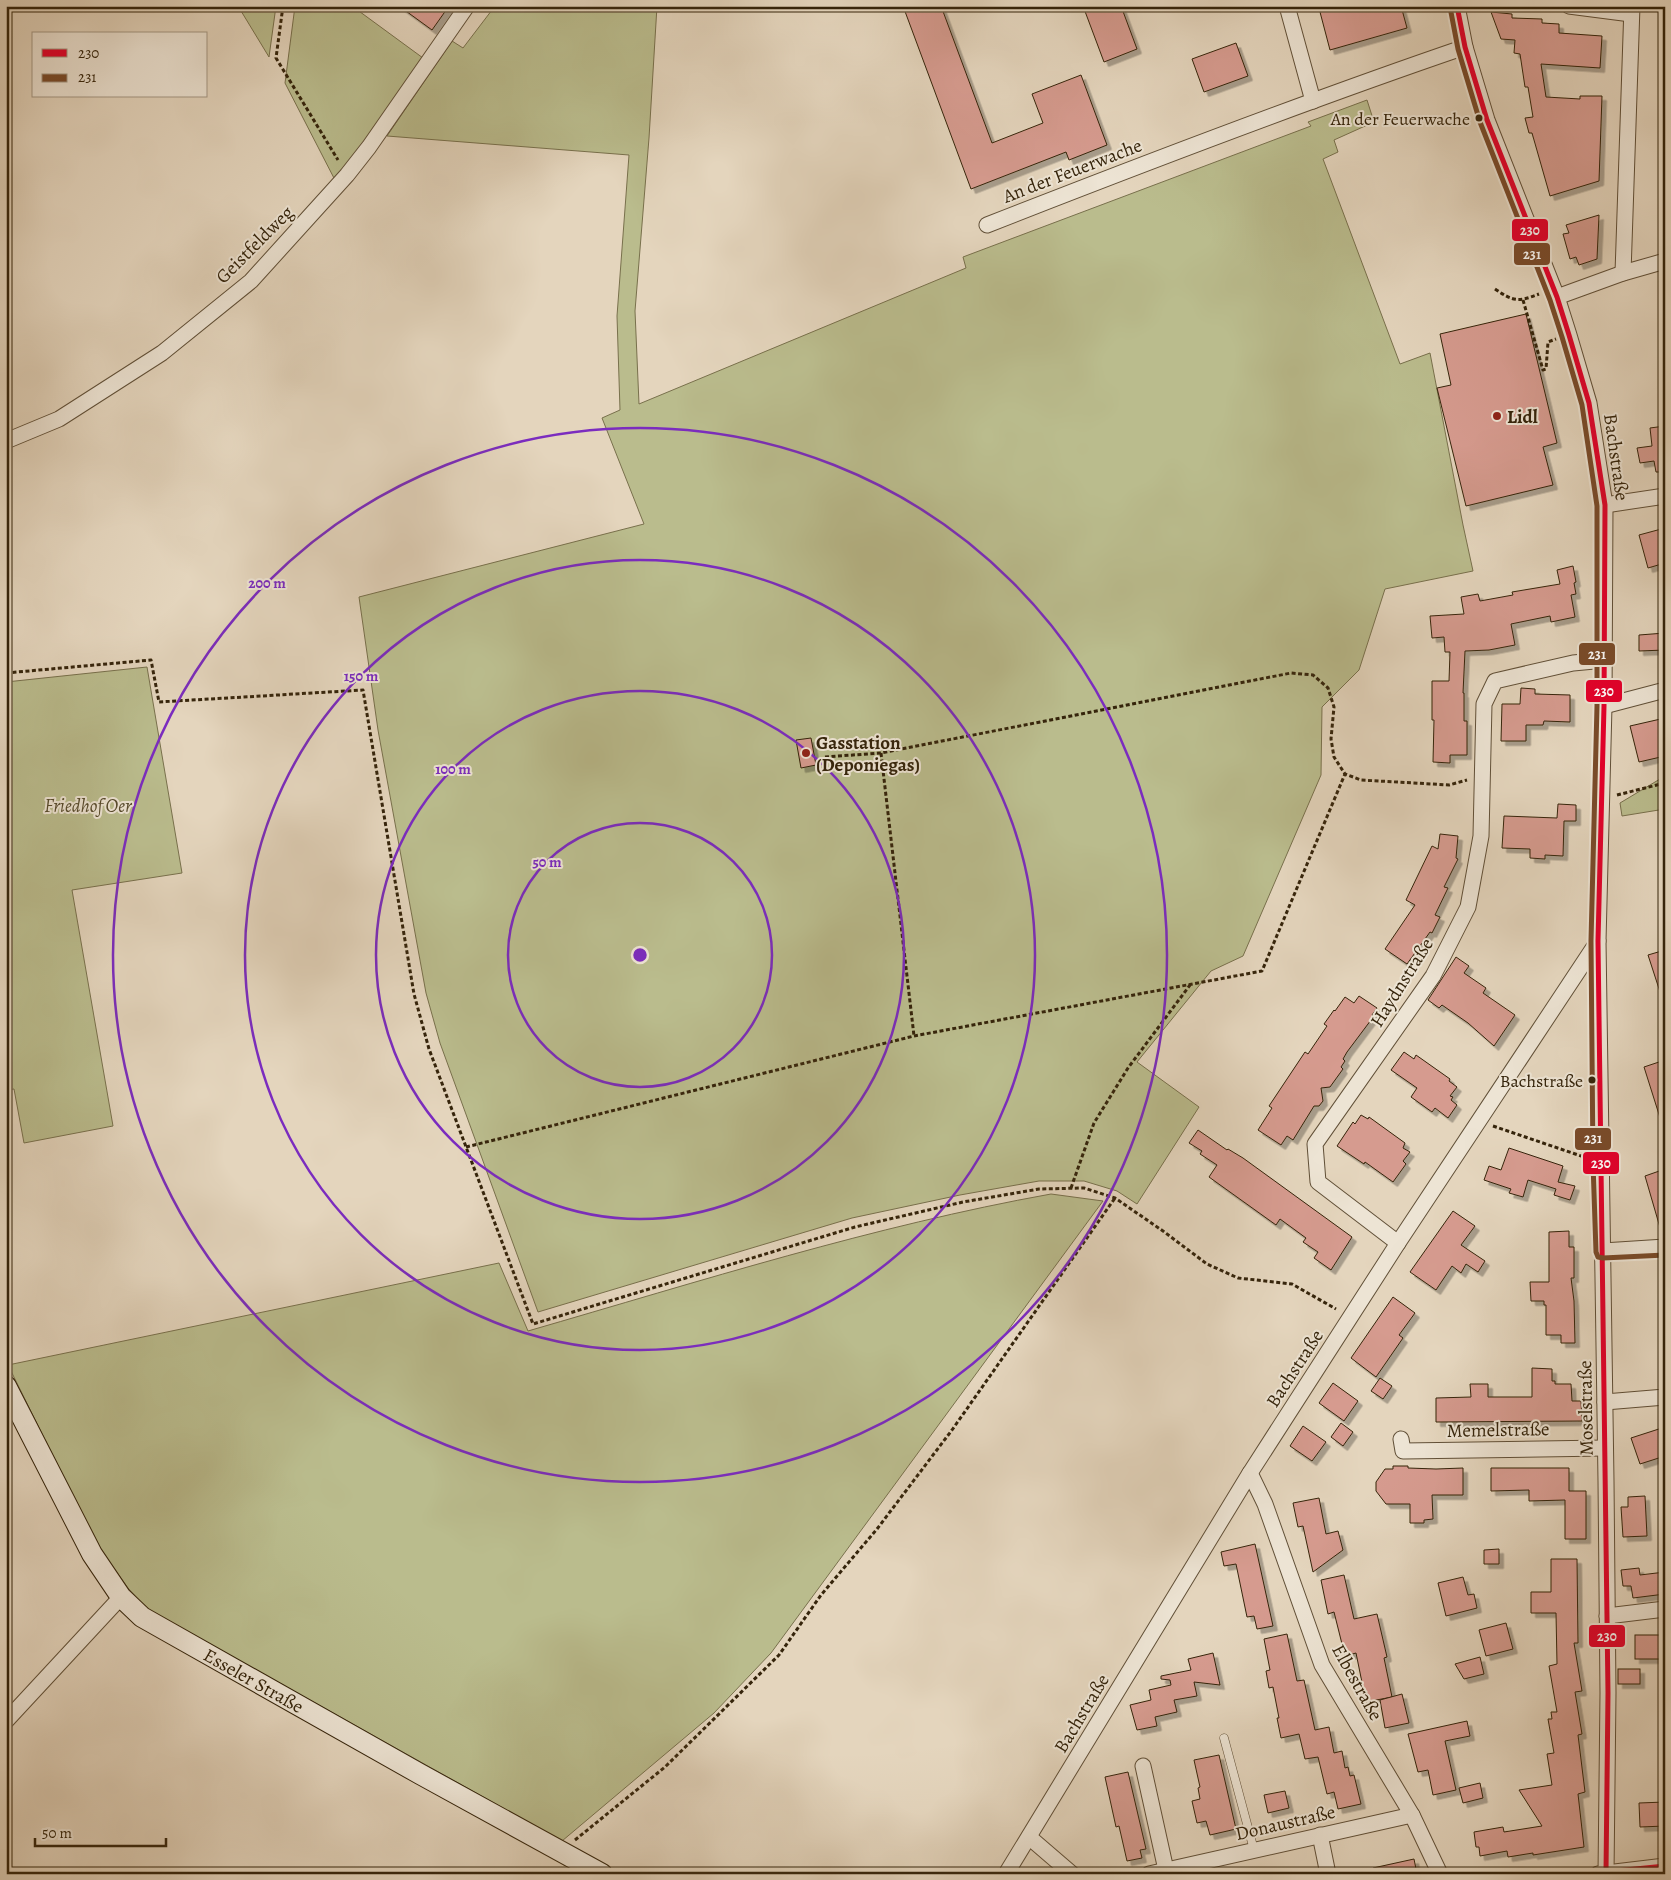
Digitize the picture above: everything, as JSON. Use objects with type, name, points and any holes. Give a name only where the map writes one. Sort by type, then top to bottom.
[{"type":"main road","name":"Esseler Straße","points":[[6,1386],[92,1554],[121,1597],[142,1617],[602,1874]]},
{"type":"street","name":"Geistfeldweg","points":[[6,441],[59,419],[162,353],[252,280],[347,175],[467,6]]},
{"type":"street","points":[[1287,6],[1313,101]]},
{"type":"street","name":"Bachstraße","points":[[1006,1874],[1250,1473],[1398,1243],[1598,941],[1605,660],[1605,505],[1589,403],[1557,298],[1487,120],[1466,47],[1457,6]]},
{"type":"street","points":[[1569,6],[1632,10],[1622,273]]},
{"type":"street","name":"An der Feuerwache","points":[[987,225],[1114,175],[1377,77],[1466,47]]},
{"type":"street","points":[[1557,298],[1622,273],[1665,261]]},
{"type":"street","points":[[1605,505],[1665,496]]},
{"type":"street","name":"Haydnstraße","points":[[1398,1243],[1318,1182],[1315,1144],[1433,976],[1468,907],[1481,836],[1484,704],[1495,681],[1572,662],[1605,660]]},
{"type":"street","points":[[1604,706],[1665,690]]},
{"type":"street","name":"Moselstraße","points":[[1598,941],[1607,1616],[1603,1873]]},
{"type":"street","points":[[1603,1251],[1665,1247]]},
{"type":"street","points":[[1605,1402],[1665,1397]]},
{"type":"street","name":"Memelstraße","points":[[1401,1439],[1403,1451],[1605,1448]]},
{"type":"street","name":"Elbestraße","points":[[1250,1473],[1265,1504],[1322,1665],[1412,1815],[1440,1874]]},
{"type":"street","points":[[6,1721],[121,1597]]},
{"type":"street","points":[[1607,1616],[1665,1609]]},
{"type":"street","points":[[1144,1766],[1166,1870]]},
{"type":"street","name":"Donaustraße","points":[[1149,1874],[1412,1815]]},
{"type":"street","points":[[1320,1835],[1328,1874]]},
{"type":"street","points":[[1029,1837],[1072,1874]]},
{"type":"street","points":[[1603,1873],[1665,1866]]},
{"type":"lane","points":[[1224,1738],[1254,1850]]},
{"type":"path","points":[[283,6],[276,58],[308,114],[347,175]]},
{"type":"path","points":[[1496,289],[1509,299],[1523,300],[1538,294]]},
{"type":"path","points":[[1523,300],[1543,370],[1546,369],[1548,342],[1561,337]]},
{"type":"path","points":[[6,673],[151,660],[158,702],[362,690],[414,994],[429,1049],[533,1324],[855,1227],[963,1202],[1038,1188],[1084,1188],[1115,1198],[1207,1264],[1238,1278],[1292,1284],[1350,1318]]},
{"type":"path","points":[[825,757],[881,753],[1291,673],[1313,675],[1328,688],[1334,707],[1331,739],[1334,757],[1345,774],[1361,780],[1449,785],[1463,780],[1483,781]]},
{"type":"path","points":[[881,753],[914,1036]]},
{"type":"path","points":[[466,1147],[914,1036],[1262,971],[1345,774]]},
{"type":"path","points":[[1602,799],[1665,783]]},
{"type":"path","points":[[1070,1188],[1094,1123],[1128,1068],[1190,984]]},
{"type":"path","points":[[1478,1121],[1600,1163]]},
{"type":"path","points":[[561,1851],[665,1767],[779,1655],[821,1595],[877,1529],[952,1430],[1115,1198]]},
{"type":"green space","points":[[238,6],[276,6],[269,57]]},
{"type":"green space","points":[[295,6],[352,6],[423,58],[336,182],[285,83]]},
{"type":"green space","points":[[495,6],[657,6],[649,138],[635,311],[639,404],[966,268],[963,257],[1311,126],[1308,122],[1367,100],[1374,122],[1334,140],[1338,152],[1323,159],[1400,364],[1430,353],[1473,571],[1385,589],[1359,670],[1322,707],[1321,775],[1243,956],[1211,971],[1137,1062],[1199,1107],[1137,1204],[1117,1191],[1084,1181],[1039,1181],[960,1195],[852,1218],[538,1312],[440,1043],[426,993],[378,730],[359,597],[644,524],[602,418],[620,410],[617,316],[629,155],[387,136],[452,41],[463,48]]},
{"type":"green space","name":"Friedhof Oer","points":[[147,667],[182,873],[72,890],[113,1126],[24,1143],[14,1089],[6,1090],[6,682]]},
{"type":"green space","points":[[1665,776],[1665,809],[1622,816],[1620,803]]},
{"type":"green space","points":[[1051,1194],[1103,1201],[771,1653],[714,1713],[562,1841],[147,1609],[128,1588],[96,1543],[8,1365],[499,1263],[528,1331],[853,1238],[985,1207]]},
{"type":"building","points":[[399,6],[449,6],[432,30]]},
{"type":"building","points":[[903,6],[941,6],[992,143],[1043,123],[1032,94],[1081,75],[1107,145],[1069,160],[1066,152],[971,189]]},
{"type":"building","points":[[1083,6],[1121,6],[1137,49],[1104,62]]},
{"type":"building","points":[[1341,6],[1401,6],[1407,28],[1330,50],[1320,12]]},
{"type":"building","points":[[1491,12],[1512,14],[1512,18],[1542,19],[1542,23],[1559,24],[1559,33],[1602,36],[1600,68],[1541,64],[1546,97],[1580,99],[1580,96],[1602,96],[1599,181],[1550,196],[1532,133],[1529,133],[1525,118],[1533,117],[1528,87],[1525,87],[1520,54],[1514,53],[1515,40],[1501,39]]},
{"type":"building","points":[[1236,43],[1248,76],[1204,92],[1192,59]]},
{"type":"building","points":[[1599,215],[1597,259],[1579,265],[1576,257],[1570,259],[1563,234],[1569,233],[1566,225]]},
{"type":"building","name":"Lidl","points":[[1526,314],[1557,443],[1543,447],[1553,485],[1466,506],[1437,388],[1451,385],[1440,334]]},
{"type":"building","points":[[1665,426],[1665,472],[1656,472],[1654,461],[1640,463],[1637,448],[1652,446],[1650,428]]},
{"type":"building","points":[[1665,528],[1665,563],[1648,568],[1639,535]]},
{"type":"building","points":[[1573,566],[1576,594],[1571,595],[1575,617],[1551,622],[1550,616],[1511,624],[1515,645],[1489,650],[1465,651],[1463,693],[1464,721],[1467,721],[1467,755],[1450,755],[1450,763],[1433,762],[1434,720],[1432,720],[1432,681],[1449,681],[1450,652],[1445,652],[1444,637],[1432,638],[1430,616],[1464,614],[1461,597],[1478,594],[1480,601],[1513,595],[1512,592],[1560,584],[1557,570]]},
{"type":"building","points":[[1665,633],[1665,650],[1639,651],[1639,635]]},
{"type":"building","points":[[1521,688],[1535,689],[1535,694],[1570,695],[1570,722],[1544,721],[1543,725],[1526,725],[1526,741],[1501,741],[1502,704],[1520,704]]},
{"type":"building","points":[[1665,718],[1665,756],[1639,762],[1630,726]]},
{"type":"building","name":"Gasstation (Deponiegas)","points":[[811,738],[816,765],[801,768],[796,740]]},
{"type":"building","points":[[1558,804],[1576,805],[1576,821],[1564,821],[1563,856],[1545,855],[1545,859],[1530,858],[1530,849],[1502,848],[1504,816],[1557,818]]},
{"type":"building","points":[[1440,834],[1458,836],[1456,858],[1458,859],[1444,887],[1448,888],[1435,915],[1440,917],[1432,933],[1430,932],[1407,964],[1385,949],[1415,905],[1406,900],[1432,846],[1438,849]]},
{"type":"building","points":[[1665,950],[1665,998],[1662,998],[1648,955]]},
{"type":"building","points":[[1456,957],[1469,966],[1464,973],[1486,988],[1483,993],[1515,1015],[1494,1046],[1468,1023],[1442,1005],[1439,1008],[1428,1000]]},
{"type":"building","points":[[1359,996],[1377,1008],[1372,1015],[1374,1016],[1347,1052],[1341,1067],[1343,1069],[1330,1087],[1321,1088],[1323,1101],[1319,1106],[1314,1106],[1293,1140],[1287,1136],[1281,1145],[1258,1130],[1272,1108],[1269,1106],[1305,1052],[1308,1054],[1327,1026],[1324,1024],[1334,1010],[1345,997],[1354,1003]]},
{"type":"building","points":[[1404,1052],[1414,1059],[1416,1055],[1450,1079],[1449,1081],[1457,1087],[1450,1096],[1453,1097],[1451,1100],[1457,1105],[1448,1118],[1435,1108],[1432,1112],[1411,1097],[1417,1088],[1391,1070]]},
{"type":"building","points":[[1665,1060],[1665,1123],[1662,1124],[1644,1067]]},
{"type":"building","points":[[1361,1115],[1368,1119],[1369,1117],[1405,1143],[1403,1148],[1410,1152],[1403,1161],[1406,1164],[1393,1182],[1365,1162],[1364,1164],[1337,1146],[1353,1122],[1355,1124]]},
{"type":"building","points":[[1198,1130],[1227,1150],[1243,1158],[1352,1237],[1331,1270],[1314,1258],[1318,1252],[1303,1242],[1306,1238],[1280,1219],[1276,1225],[1209,1177],[1217,1165],[1200,1154],[1202,1151],[1189,1143]]},
{"type":"building","points":[[1509,1148],[1563,1166],[1558,1182],[1575,1186],[1570,1200],[1554,1195],[1556,1189],[1528,1180],[1523,1197],[1509,1193],[1511,1189],[1484,1180],[1489,1166],[1501,1170]]},
{"type":"building","points":[[1665,1169],[1665,1230],[1661,1231],[1645,1176]]},
{"type":"building","points":[[1453,1211],[1475,1226],[1461,1245],[1485,1261],[1478,1272],[1466,1264],[1461,1273],[1452,1266],[1436,1290],[1410,1272]]},
{"type":"building","points":[[1569,1231],[1569,1247],[1574,1247],[1574,1278],[1571,1278],[1574,1301],[1575,1343],[1561,1343],[1561,1335],[1546,1335],[1546,1305],[1544,1305],[1544,1301],[1531,1301],[1530,1282],[1549,1282],[1549,1232]]},
{"type":"building","points":[[1393,1297],[1415,1313],[1399,1335],[1403,1338],[1376,1377],[1351,1358]]},
{"type":"building","points":[[1532,1368],[1552,1369],[1552,1381],[1555,1381],[1555,1384],[1571,1384],[1572,1401],[1581,1401],[1582,1421],[1436,1422],[1436,1398],[1471,1397],[1470,1384],[1488,1384],[1488,1397],[1532,1397]]},
{"type":"building","points":[[1380,1378],[1392,1386],[1383,1399],[1371,1391]]},
{"type":"building","points":[[1333,1383],[1358,1401],[1344,1421],[1319,1403]]},
{"type":"building","points":[[1341,1423],[1353,1432],[1343,1446],[1331,1437]]},
{"type":"building","points":[[1303,1426],[1326,1442],[1312,1461],[1290,1446]]},
{"type":"building","points":[[1665,1427],[1665,1456],[1640,1464],[1631,1438]]},
{"type":"building","points":[[1393,1466],[1436,1469],[1463,1468],[1463,1495],[1432,1495],[1433,1519],[1424,1520],[1424,1523],[1410,1523],[1410,1504],[1386,1504],[1376,1491],[1376,1482],[1385,1469],[1393,1469]]},
{"type":"building","points":[[1491,1468],[1569,1468],[1569,1491],[1586,1491],[1586,1539],[1565,1539],[1565,1500],[1529,1501],[1529,1490],[1491,1491]]},
{"type":"building","points":[[1645,1496],[1647,1536],[1623,1537],[1621,1507],[1628,1507],[1628,1497]]},
{"type":"building","points":[[1319,1498],[1326,1534],[1338,1531],[1343,1550],[1313,1572],[1303,1526],[1298,1527],[1293,1503]]},
{"type":"building","points":[[1255,1544],[1273,1626],[1257,1629],[1254,1616],[1247,1617],[1236,1564],[1224,1566],[1221,1552]]},
{"type":"building","points":[[1499,1549],[1499,1564],[1484,1564],[1484,1550]]},
{"type":"building","points":[[1551,1559],[1577,1559],[1578,1643],[1574,1643],[1582,1691],[1575,1692],[1582,1734],[1578,1735],[1585,1792],[1578,1794],[1584,1847],[1533,1855],[1533,1853],[1508,1857],[1507,1851],[1480,1856],[1479,1847],[1476,1847],[1474,1832],[1503,1827],[1504,1832],[1542,1826],[1519,1790],[1552,1785],[1547,1754],[1554,1753],[1548,1719],[1552,1719],[1551,1712],[1557,1712],[1549,1666],[1557,1664],[1556,1613],[1531,1613],[1531,1592],[1551,1592]]},
{"type":"building","points":[[1639,1568],[1640,1575],[1665,1572],[1665,1594],[1633,1598],[1631,1586],[1623,1586],[1621,1570]]},
{"type":"building","points":[[1344,1575],[1354,1619],[1377,1614],[1387,1657],[1384,1658],[1392,1697],[1366,1702],[1356,1653],[1345,1656],[1334,1612],[1328,1614],[1321,1580]]},
{"type":"building","points":[[1463,1577],[1468,1595],[1474,1594],[1477,1608],[1446,1616],[1438,1583]]},
{"type":"building","points":[[1506,1623],[1513,1649],[1486,1656],[1479,1630]]},
{"type":"building","points":[[1287,1634],[1297,1681],[1304,1680],[1315,1730],[1329,1727],[1334,1753],[1342,1751],[1345,1768],[1348,1767],[1350,1776],[1354,1775],[1361,1804],[1338,1809],[1334,1792],[1327,1794],[1318,1757],[1305,1759],[1299,1734],[1281,1738],[1273,1687],[1269,1688],[1266,1671],[1270,1670],[1264,1639]]},
{"type":"building","points":[[1635,1635],[1665,1635],[1665,1659],[1635,1659]]},
{"type":"building","points":[[1213,1653],[1220,1685],[1194,1682],[1197,1696],[1174,1700],[1177,1712],[1155,1717],[1157,1726],[1137,1730],[1130,1705],[1151,1700],[1149,1690],[1171,1685],[1170,1680],[1161,1679],[1161,1676],[1191,1670],[1188,1659]]},
{"type":"building","points":[[1480,1657],[1484,1674],[1464,1679],[1455,1664]]},
{"type":"building","points":[[1618,1669],[1640,1669],[1640,1684],[1618,1684]]},
{"type":"building","points":[[1402,1694],[1409,1723],[1385,1728],[1380,1700]]},
{"type":"building","points":[[1467,1721],[1470,1736],[1445,1741],[1456,1790],[1433,1795],[1428,1770],[1418,1772],[1408,1734]]},
{"type":"building","points":[[1219,1755],[1236,1829],[1210,1835],[1206,1821],[1197,1823],[1192,1801],[1200,1799],[1198,1788],[1200,1787],[1194,1760]]},
{"type":"building","points":[[1128,1772],[1146,1849],[1140,1850],[1142,1858],[1127,1861],[1119,1826],[1116,1827],[1105,1777]]},
{"type":"building","points":[[1480,1783],[1483,1798],[1463,1803],[1459,1788]]},
{"type":"building","points":[[1285,1791],[1289,1808],[1268,1813],[1264,1795]]},
{"type":"building","points":[[1665,1802],[1665,1826],[1640,1827],[1639,1803]]},
{"type":"building","points":[[1414,1859],[1417,1874],[1373,1874],[1373,1868]]},
{"type":"transit line","name":"230","points":[[1457,6],[1465,47],[1487,120],[1557,297],[1569,335],[1589,403],[1605,505],[1604,706],[1598,941],[1608,1693],[1606,1872]]},
{"type":"transit line","name":"231","points":[[1450,7],[1458,49],[1480,122],[1550,300],[1562,337],[1582,405],[1597,506],[1597,706],[1591,941],[1593,1163],[1596,1252],[1598,1257],[1603,1258],[1665,1255]]},
{"type":"transit line","name":"230","points":[[1606,1872],[1665,1866]]},
{"type":"place","name":"An der Feuerwache","points":[[1479,118]]},
{"type":"place","name":"Lidl","points":[[1497,416]]},
{"type":"place","name":"Gasstation (Deponiegas)","points":[[806,753]]},
{"type":"place","name":"Bachstraße","points":[[1592,1080]]}]
